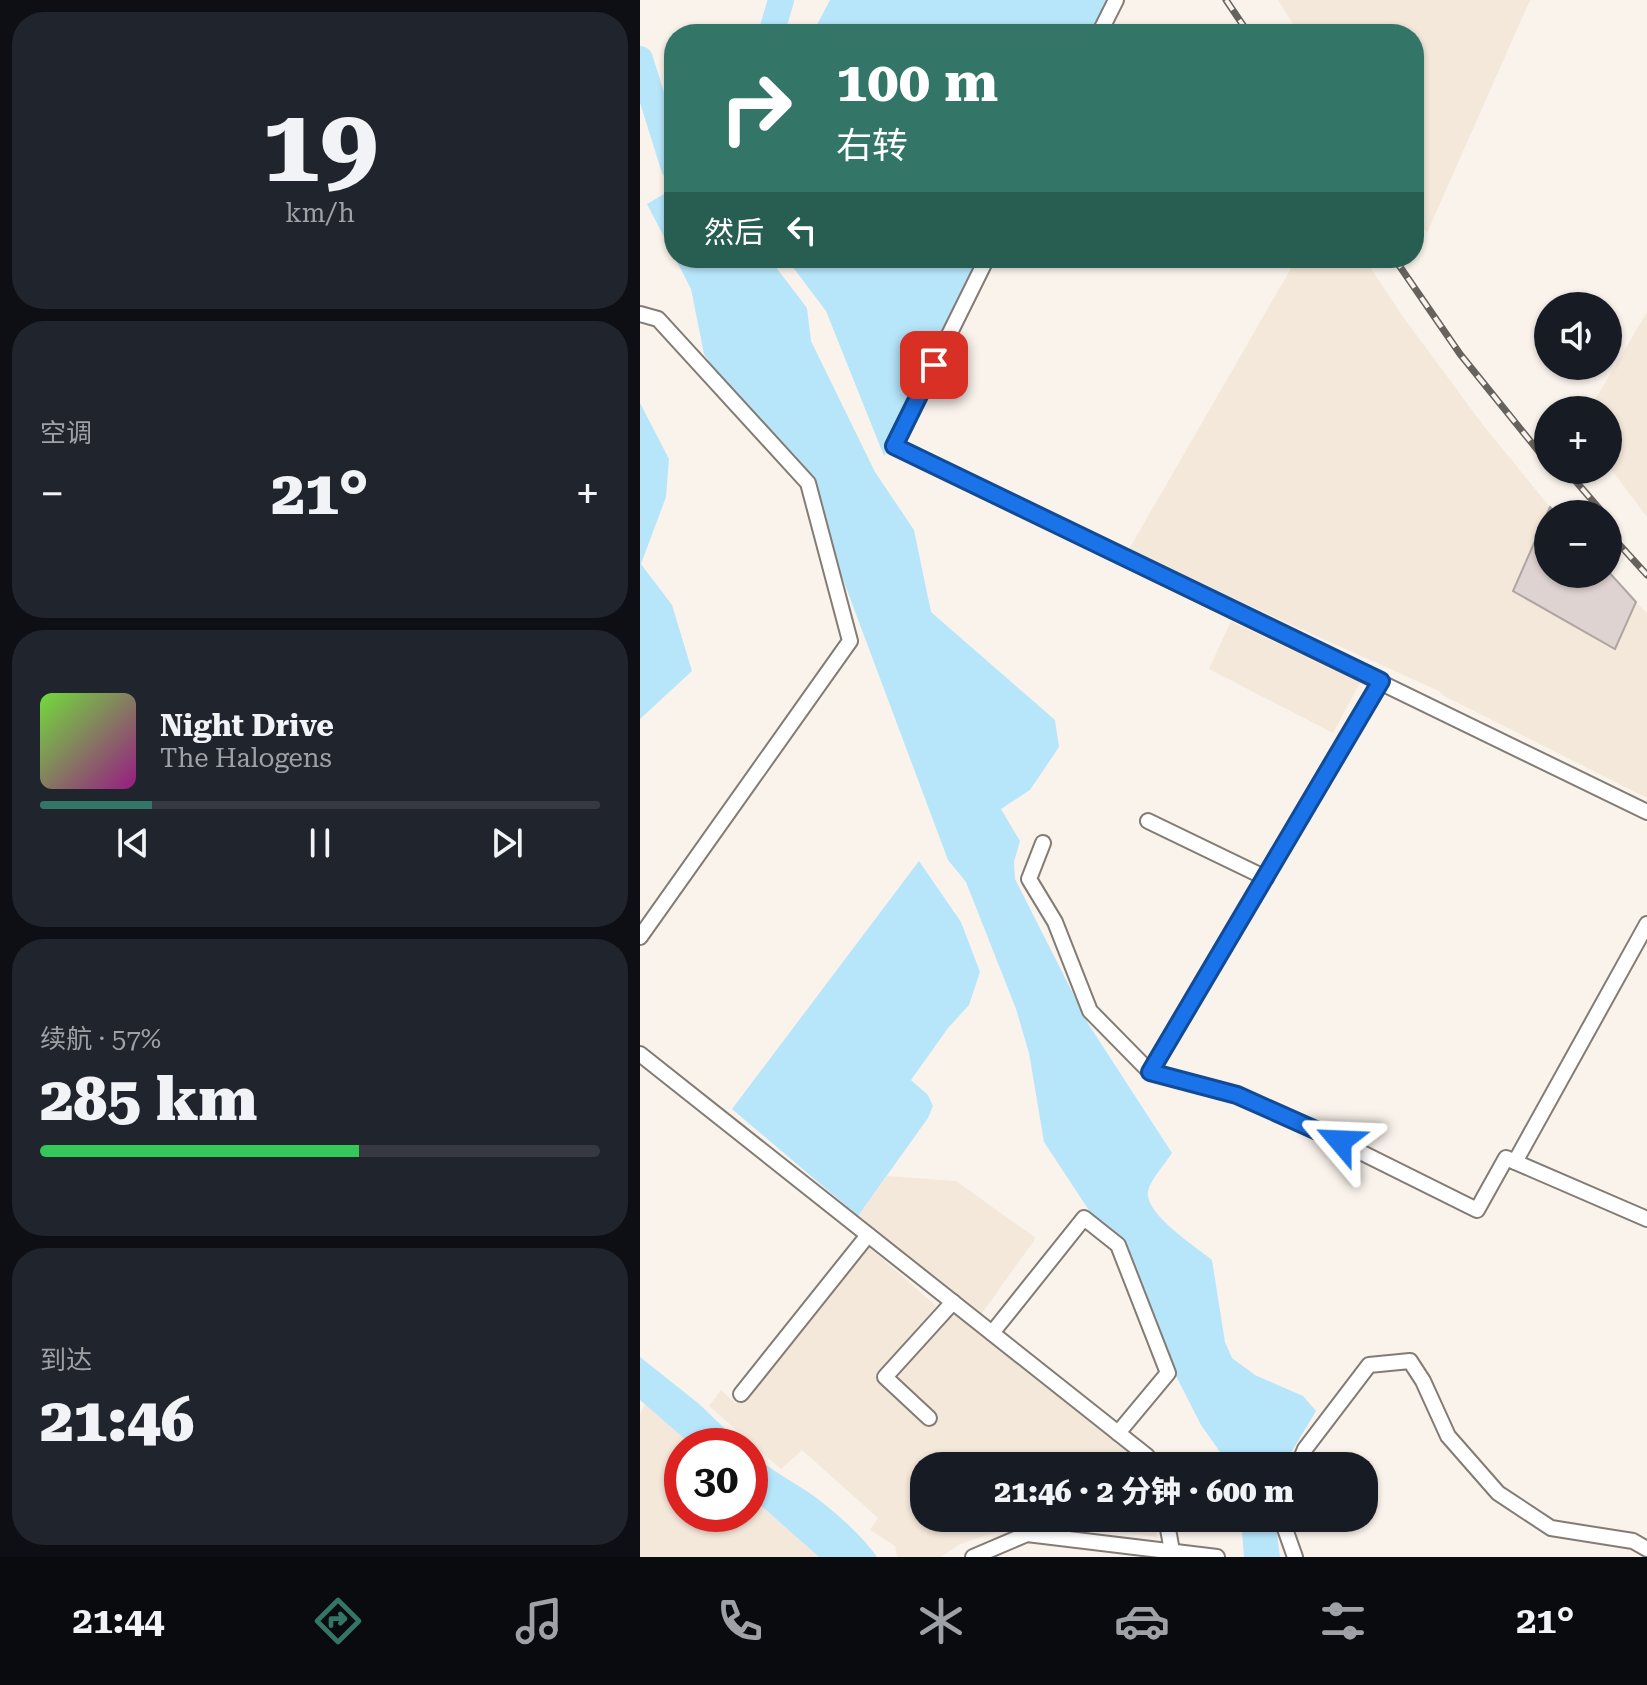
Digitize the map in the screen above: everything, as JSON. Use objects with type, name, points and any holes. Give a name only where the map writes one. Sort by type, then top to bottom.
[{"type":"street","points":[[1104,24],[1116,0]]},
{"type":"street","points":[[982,268],[894,446],[1647,812]]},
{"type":"street","points":[[640,314],[658,319],[808,483],[850,641],[640,937]]},
{"type":"street","points":[[1150,1072],[1381,681]]},
{"type":"street","points":[[1148,821],[1266,878]]},
{"type":"street","points":[[1043,843],[1029,879],[1055,922],[1090,1011],[1150,1072],[1237,1095],[1312,1128],[1477,1210],[1506,1158],[1647,1219]]},
{"type":"street","points":[[1515,1162],[1647,924]]},
{"type":"street","points":[[640,1054],[1142,1452]]},
{"type":"street","points":[[992,1333],[1084,1218],[1118,1245],[1168,1373],[1118,1433]]},
{"type":"street","points":[[741,1394],[868,1235]]},
{"type":"street","points":[[929,1418],[885,1377],[953,1302]]},
{"type":"street","points":[[1304,1452],[1369,1365],[1410,1361],[1423,1381],[1448,1436],[1498,1493],[1551,1528],[1633,1541],[1647,1549]]},
{"type":"street","points":[[1169,1532],[1172,1551]]},
{"type":"street","points":[[1286,1532],[1295,1557]]},
{"type":"street","points":[[973,1557],[1027,1534],[1101,1550],[1172,1551],[1217,1557]]},
{"type":"shaded area","points":[[1278,0],[1530,0],[1427,233],[1424,228],[1424,24],[1293,24]]},
{"type":"shaded area","points":[[1291,268],[1371,268],[1483,425],[1544,500],[1534,500],[1534,544],[1514,591],[1614,649],[1636,602],[1647,613],[1647,798],[1439,691],[1128,551]]},
{"type":"shaded area","points":[[1647,312],[1647,517],[1622,484],[1622,396],[1597,396],[1607,380],[1622,380],[1622,354]]},
{"type":"shaded area","points":[[1231,621],[1360,683],[1333,733],[1209,669]]},
{"type":"shaded area","points":[[887,1176],[956,1181],[1036,1238],[982,1313],[858,1216]]},
{"type":"shaded area","points":[[869,1247],[936,1306],[876,1375],[951,1312],[1130,1452],[910,1452],[910,1532],[996,1532],[960,1544],[941,1557],[897,1557],[895,1546],[870,1530],[878,1518],[802,1450],[781,1469],[768,1458],[768,1428],[734,1428],[709,1406],[721,1390],[736,1404],[771,1357],[769,1355]]},
{"type":"shaded area","points":[[645,1404],[672,1428],[664,1428],[664,1532],[768,1532],[768,1512],[819,1557],[640,1557],[640,1414]]},
{"type":"shaded area","points":[[1120,1532],[1156,1532],[1157,1537]]},
{"type":"water","points":[[830,0],[1107,0],[1096,24],[817,24]]},
{"type":"water","points":[[664,194],[664,237],[647,204]]},
{"type":"water","points":[[680,268],[777,268],[807,308],[811,341],[875,472],[914,530],[931,612],[1055,720],[1059,747],[1030,790],[1001,809],[1020,841],[1014,862],[1015,879],[1089,1025],[1172,1153],[1150,1186],[1149,1200],[1162,1220],[1212,1260],[1225,1342],[1232,1358],[1255,1375],[1303,1396],[1316,1411],[1291,1452],[1220,1452],[1201,1425],[1173,1370],[1120,1248],[1096,1221],[1044,1142],[1029,1053],[1016,1009],[966,882],[948,860],[829,542],[818,501],[727,389],[704,354],[691,289]]},
{"type":"water","points":[[794,268],[976,268],[884,456],[826,311]]},
{"type":"water","points":[[640,403],[669,459],[666,497],[641,564],[672,605],[692,671],[640,719]]},
{"type":"water","points":[[919,861],[961,922],[980,972],[969,1005],[948,1028],[911,1080],[928,1095],[933,1106],[928,1118],[858,1216],[732,1109]]},
{"type":"water","points":[[640,1357],[724,1428],[672,1428],[640,1400]]},
{"type":"water","points":[[768,1466],[826,1505],[877,1557],[819,1557],[768,1512]]},
{"type":"water","points":[[1242,1532],[1277,1532],[1280,1557],[1244,1557]]},
{"type":"building","points":[[1534,543],[1534,588],[1622,586],[1636,602],[1615,649],[1513,591]]},
{"type":"waterway","points":[[774,24],[781,0]]},
{"type":"waterway","points":[[640,59],[664,136]]},
{"type":"railway","points":[[1226,0],[1242,24]]},
{"type":"railway","points":[[1401,268],[1460,354],[1534,446]]},
{"type":"railway","points":[[1578,484],[1592,500]]},
{"type":"railway","points":[[1622,547],[1647,575]]},
{"type":"route","points":[[934,365],[894,446],[1381,681],[1150,1072],[1237,1095],[1340,1141]]}]
